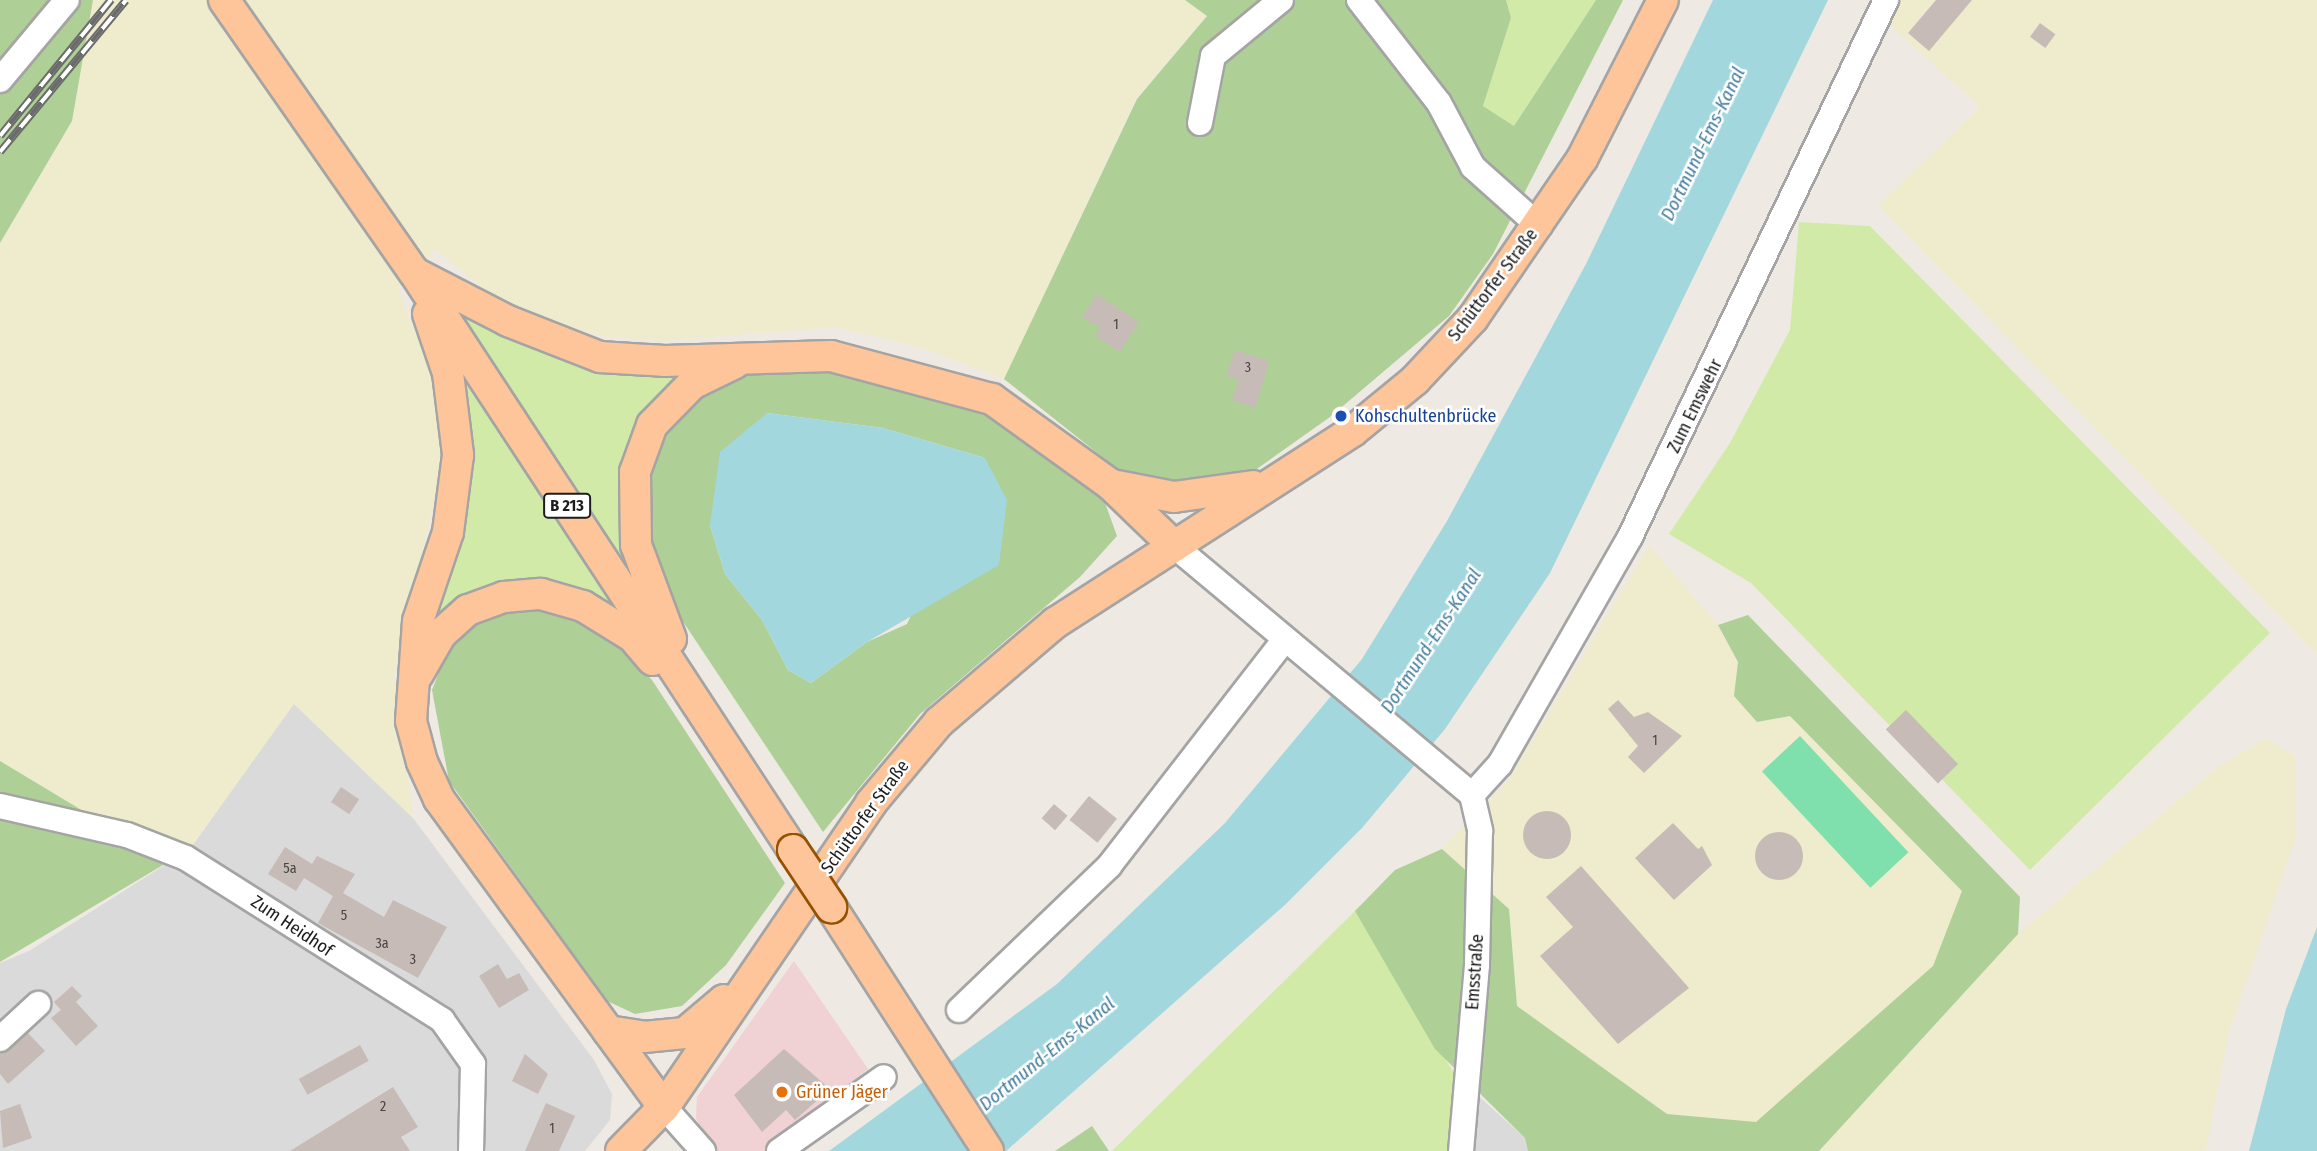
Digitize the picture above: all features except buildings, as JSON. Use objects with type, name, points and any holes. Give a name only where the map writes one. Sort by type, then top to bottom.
[{"type":"main road","name":"B 213","points":[[224,0],[414,272],[988,1151]]},
{"type":"main road","name":"Schüttorfer Straße","points":[[621,1151],[664,1107],[871,803],[939,722],[1055,623],[1172,544],[1280,479],[1415,380],[1473,318],[1539,226],[1582,159],[1664,0]]},
{"type":"main road","points":[[414,272],[508,321],[600,356],[831,356],[992,399],[1110,484],[1172,544]]},
{"type":"main road","points":[[414,272],[448,373],[458,456],[447,532],[418,621],[411,721],[439,799],[664,1107]]},
{"type":"main road","points":[[721,740],[658,612],[636,545],[635,472],[652,425],[692,384],[748,357]]},
{"type":"main road","points":[[1110,484],[1189,497],[1280,479]]},
{"type":"main road","points":[[415,678],[441,634],[468,610],[504,597],[541,594],[583,606],[633,637],[721,740]]},
{"type":"main road","points":[[608,1031],[644,1038],[685,1033],[767,958]]},
{"type":"street","points":[[0,80],[67,0]]},
{"type":"street","points":[[1199,123],[1213,56],[1281,0]]},
{"type":"street","points":[[1359,0],[1439,103],[1472,167],[1539,226]]},
{"type":"street","name":"Zum Emswehr","points":[[1472,795],[1500,764],[1629,537],[1886,0]]},
{"type":"street","points":[[1172,544],[1310,665],[1472,795]]},
{"type":"street","points":[[959,1010],[1109,866],[1283,642]]},
{"type":"street","name":"Emsstraße","points":[[1461,1151],[1477,965],[1480,831],[1472,795]]},
{"type":"street","name":"Zum Heidhof","points":[[0,806],[127,835],[186,859],[442,1020],[473,1064],[471,1151]]},
{"type":"street","points":[[0,1039],[38,1004]]},
{"type":"street","points":[[779,1151],[884,1077]]},
{"type":"street","points":[[664,1107],[703,1151]]},
{"type":"shaded area","points":[[93,0],[1184,0],[1207,15],[1136,98],[1004,379],[920,347],[835,327],[662,341],[600,336],[510,308],[435,250],[398,289],[433,378],[444,457],[394,677],[413,818],[294,704],[190,849],[168,862],[0,761],[0,243],[22,205]]},
{"type":"shaded area","points":[[1893,0],[2317,0],[2317,655],[1878,205],[1980,107],[1882,18]]},
{"type":"shaded area","points":[[1649,545],[1718,625],[1738,662],[1734,696],[1790,715],[1962,891],[1933,966],[1756,1122],[1667,1114],[1516,1006],[1509,909],[1442,849],[1509,780]]},
{"type":"shaded area","points":[[293,703],[413,818],[594,1060],[612,1094],[610,1120],[585,1151],[0,1151],[0,963],[29,951],[190,849]]},
{"type":"shaded area","points":[[2266,738],[2295,756],[2296,837],[2228,1035],[2206,1151],[1817,1151],[2018,934],[2218,767]]},
{"type":"shaded area","points":[[794,961],[868,1069],[768,1151],[710,1151],[696,1118],[697,1097]]},
{"type":"shaded area","points":[[1455,1075],[1525,1138],[1528,1151],[1448,1151]]},
{"type":"green space","points":[[0,0],[93,0],[72,121],[0,243]]},
{"type":"green space","points":[[1185,0],[1506,0],[1511,18],[1483,106],[1514,126],[1596,0],[1623,0],[1493,254],[1449,316],[1330,417],[1237,483],[1214,487],[1137,478],[1115,467],[1004,379],[1137,99],[1207,16]]},
{"type":"green space","points":[[1506,0],[1596,0],[1514,126],[1483,106],[1511,18]]},
{"type":"green space","points":[[1799,222],[1870,226],[2270,633],[2030,870],[1751,583],[1669,534],[1730,443],[1790,330]]},
{"type":"green space","points":[[415,274],[600,357],[747,357],[658,613],[720,738]]},
{"type":"green space","points":[[452,353],[634,625],[583,594],[426,635],[457,545]]},
{"type":"green space","points":[[822,368],[910,384],[979,412],[1052,452],[1104,500],[1117,536],[1080,577],[920,714],[823,832],[670,602],[648,548],[644,478],[659,432],[691,397],[745,371]],"holes":[[[767,413],[883,428],[985,458],[907,624],[867,642],[811,683],[788,670],[762,620],[725,574],[710,525]]]},
{"type":"green space","points":[[527,608],[566,614],[613,640],[652,680],[785,883],[726,965],[682,1006],[635,1014],[607,1001],[449,781],[432,690],[452,639],[490,613]]},
{"type":"green space","points":[[1748,615],[2020,897],[2018,934],[1819,1151],[1528,1151],[1525,1138],[1435,1049],[1355,911],[1395,870],[1442,849],[1509,909],[1517,1006],[1667,1114],[1756,1122],[1933,966],[1962,891],[1790,716],[1757,722],[1734,696],[1738,662],[1718,625]]},
{"type":"green space","points":[[1800,736],[1908,852],[1870,888],[1762,771]]},
{"type":"green space","points":[[0,761],[168,862],[0,962]]},
{"type":"green space","points":[[1355,911],[1455,1075],[1448,1151],[1112,1151]]},
{"type":"green space","points":[[1092,1126],[1109,1151],[1055,1151]]},
{"type":"water","name":"Dortmund-Ems-Kanal","points":[[1713,0],[1828,0],[1550,573],[1445,729],[1362,828],[1286,904],[1006,1151],[829,1151],[1057,984],[1225,823],[1362,659],[1447,521],[1586,264]]},
{"type":"water","points":[[767,413],[883,428],[985,458],[1007,500],[999,565],[867,642],[811,683],[788,670],[762,620],[725,574],[710,525],[720,452]]},
{"type":"water","points":[[2317,927],[2317,1151],[2249,1151],[2286,1009]]},
{"type":"railway","points":[[0,136],[111,0]]},
{"type":"railway","points":[[0,152],[126,0]]},
{"type":"place","name":"Kohschultenbrücke","points":[[1341,416]]},
{"type":"place","name":"Grüner Jäger","points":[[782,1092]]}]
